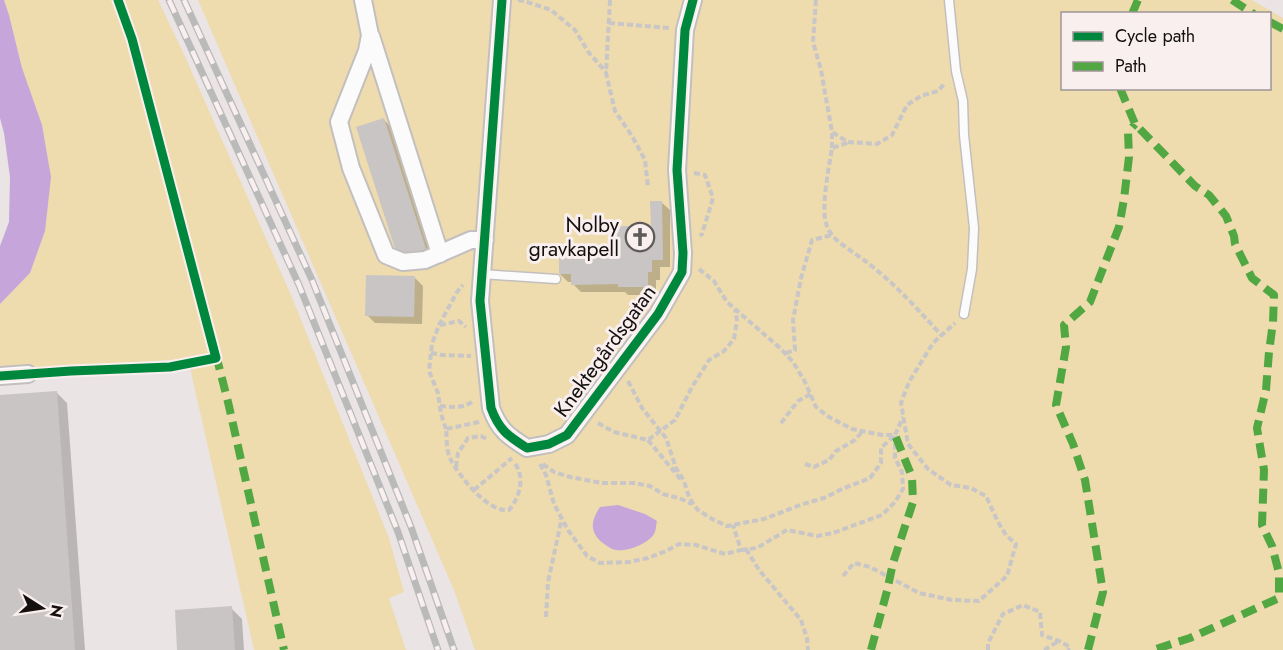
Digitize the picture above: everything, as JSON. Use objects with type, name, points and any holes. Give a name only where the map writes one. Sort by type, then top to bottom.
[{"type":"street","points":[[363,0],[370,35],[440,254]]},
{"type":"street","name":"Knektegårdsgatan","points":[[502,0],[480,301],[491,408],[507,436],[527,448],[549,444],[567,435],[658,314],[682,272],[683,253],[676,170],[685,30],[693,0]]},
{"type":"street","points":[[370,35],[367,51],[339,122],[351,168],[386,255],[403,262],[425,260],[471,240],[485,240]]},
{"type":"street","points":[[0,376],[28,374]]},
{"type":"lane","points":[[949,0],[956,71],[963,101],[964,135],[974,228],[972,269],[964,314]]},
{"type":"lane","points":[[482,268],[556,279]]},
{"type":"path","points":[[518,0],[551,10],[575,30],[589,53],[606,73]]},
{"type":"path","points":[[610,0],[606,73],[615,111],[645,160],[648,187]]},
{"type":"path","points":[[816,0],[813,42],[821,70],[832,132],[825,206],[826,224],[835,240],[896,285],[942,336]]},
{"type":"path","points":[[609,23],[685,30]]},
{"type":"path","points":[[832,148],[848,142],[877,144],[892,135],[907,105],[921,96],[938,91],[956,71]]},
{"type":"path","points":[[832,132],[848,142]]},
{"type":"path","points":[[676,170],[705,175],[713,198],[702,234],[683,253],[714,281],[735,310],[793,362],[816,407],[852,429],[895,435]]},
{"type":"path","points":[[785,354],[795,350],[794,320],[801,278],[812,240],[832,235]]},
{"type":"path","points":[[482,268],[457,292],[440,325],[432,344],[429,371],[438,393],[446,429],[448,455],[462,477],[474,490],[491,505],[502,511],[509,510],[515,502],[521,477],[518,466],[508,453]]},
{"type":"path","points":[[648,440],[675,420],[692,387],[710,360],[724,351],[734,339],[737,320],[735,310]]},
{"type":"path","points":[[843,576],[855,563],[870,567],[919,593],[952,600],[980,601],[1007,576],[1016,544],[1006,535],[986,496],[971,488],[951,485],[928,469],[908,444],[903,416],[901,403],[909,382],[933,343],[964,314]]},
{"type":"path","points":[[431,353],[457,357],[475,356]]},
{"type":"path","points":[[620,364],[642,408],[666,438],[676,468],[694,505],[712,519],[727,526],[764,519],[824,498],[870,478],[881,463],[880,448],[895,435]]},
{"type":"path","points":[[781,423],[798,402],[811,394]]},
{"type":"path","points":[[440,406],[462,407],[477,397]]},
{"type":"path","points":[[584,412],[614,432],[648,440],[685,484]]},
{"type":"path","points":[[554,504],[568,530],[587,556],[600,563],[629,562],[648,558],[679,544],[696,545],[725,554],[757,548],[787,530],[818,536],[833,533],[882,514],[896,502],[903,489],[902,472],[895,458],[895,435],[903,416]]},
{"type":"path","points":[[446,429],[495,418]]},
{"type":"path","points":[[805,464],[814,467],[829,460],[836,451],[855,440],[863,432]]},
{"type":"path","points":[[456,467],[458,453],[468,438],[481,436],[494,443]]},
{"type":"path","points":[[474,490],[512,458]]},
{"type":"path","points":[[546,617],[548,582],[561,522],[546,476],[538,460],[554,472],[570,477],[602,483],[634,483],[650,486],[663,494],[694,505]]},
{"type":"path","points":[[733,525],[743,550],[801,620],[808,650]]},
{"type":"path","points":[[988,650],[988,643],[1003,614],[1023,605],[1040,612],[1042,635],[1070,647],[1068,650]]},
{"type":"path","points":[[1044,650],[1059,641]]},
{"type":"shaded area","points":[[0,0],[4,0],[22,68],[42,125],[51,177],[45,231],[30,273],[0,304],[0,246],[9,222],[10,177],[0,118]]},
{"type":"shaded area","points":[[4,0],[158,0],[291,295],[389,538],[404,592],[389,598],[406,650],[254,650],[188,359],[0,370],[0,304],[30,273],[45,231],[22,68]]},
{"type":"shaded area","points":[[198,0],[1252,0],[1283,18],[1283,650],[475,650],[454,590]]},
{"type":"shaded area","points":[[618,505],[645,514],[657,521],[655,533],[651,538],[626,550],[615,550],[597,538],[593,528],[596,513],[600,507]]},
{"type":"building","points":[[384,118],[426,249],[398,258],[356,127]]},
{"type":"building","name":"Nolby gravkapell","points":[[650,201],[662,201],[663,260],[652,260],[652,272],[648,272],[648,287],[618,287],[618,284],[571,285],[571,274],[559,274],[559,249],[617,248],[617,226],[651,226]]},
{"type":"building","points":[[366,275],[415,276],[414,317],[365,316]]},
{"type":"building","points":[[57,391],[75,650],[0,650],[0,395]]},
{"type":"building","points":[[232,606],[235,650],[177,650],[175,610]]},
{"type":"railway","points":[[169,0],[299,285],[398,532],[438,650]]},
{"type":"railway","points":[[184,0],[312,280],[411,527],[454,650]]},
{"type":"marked path","points":[[1133,12],[1138,0]]},
{"type":"marked path","points":[[1232,0],[1251,12]]},
{"type":"marked path","points":[[1271,23],[1283,29]]},
{"type":"marked path","points":[[1121,90],[1135,124],[1195,186],[1209,195],[1226,216],[1235,244],[1252,278],[1274,295],[1266,390],[1257,428],[1264,470],[1262,525],[1272,546],[1279,573],[1279,598],[1190,638],[1153,650]]},
{"type":"marked path","points":[[1088,650],[1103,592],[1085,480],[1056,405],[1066,347],[1064,325],[1090,302],[1119,227],[1129,157],[1128,132],[1135,124]]},
{"type":"marked path","points":[[216,355],[284,650]]},
{"type":"marked path","points":[[871,650],[893,563],[913,502],[912,477],[895,435]]},
{"type":"cycle path","points":[[0,376],[170,367],[216,358],[132,39],[118,0]]},
{"type":"cycle path","points":[[502,0],[480,301],[491,408],[497,422],[505,432],[527,448],[549,444],[567,435],[658,314],[682,272],[683,253],[677,170],[685,30],[693,0]]},
{"type":"place","name":"Nolby gravkapell","points":[[640,237]]}]
